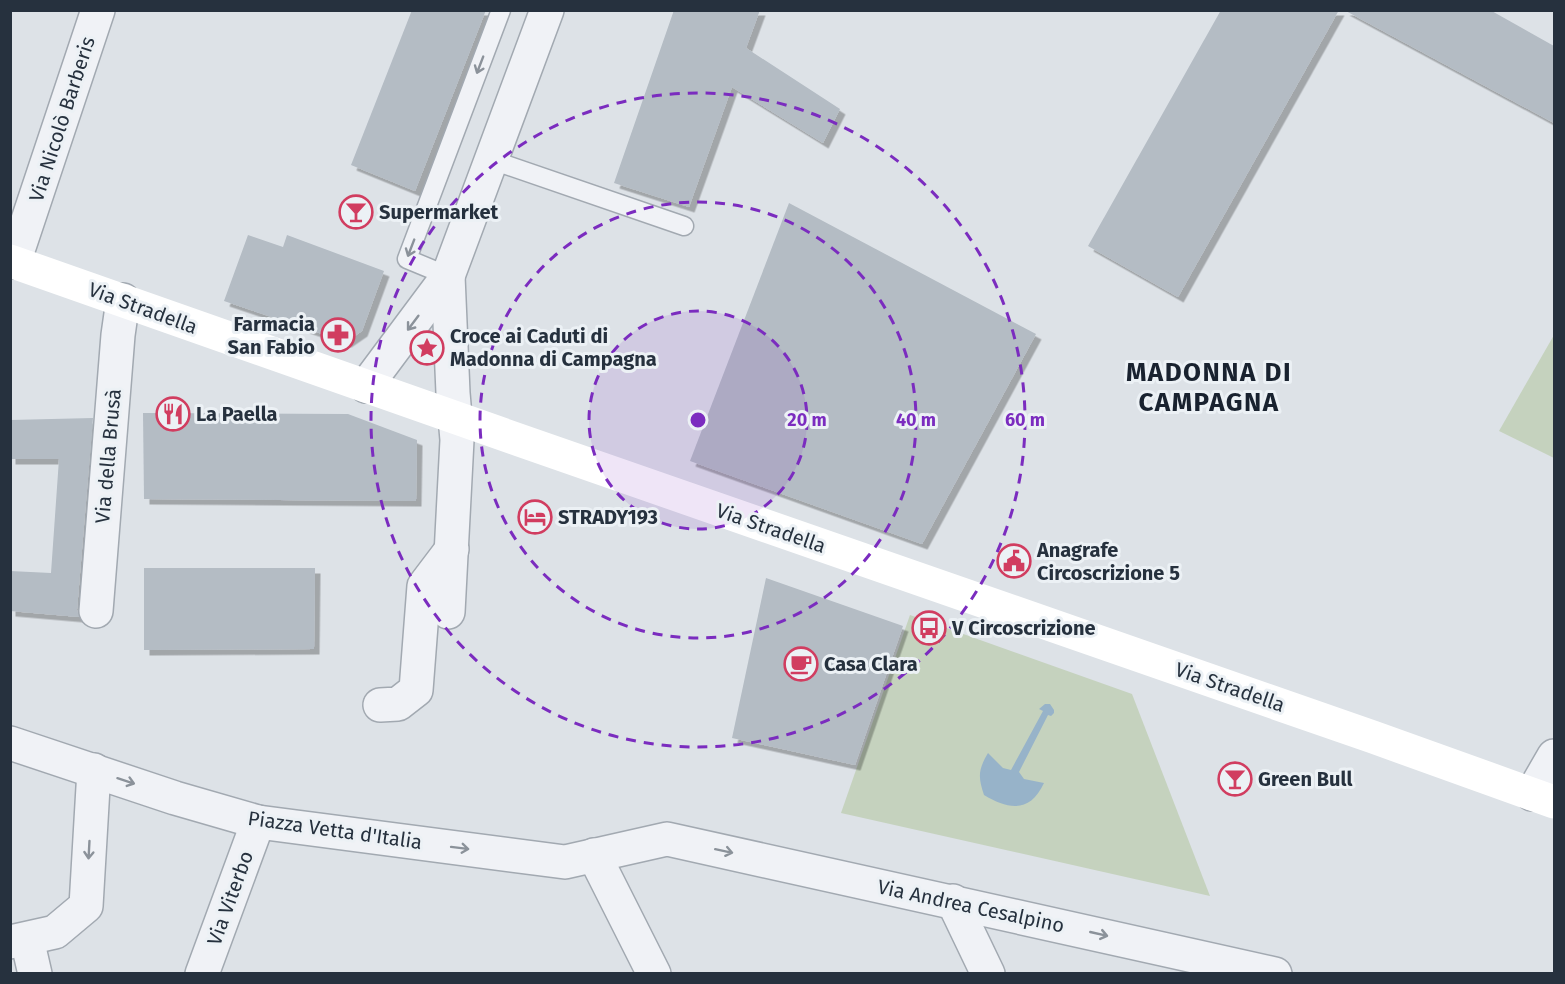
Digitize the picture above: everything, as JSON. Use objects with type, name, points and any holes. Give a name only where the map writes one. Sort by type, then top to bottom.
[{"type":"street","name":"Via Nicolò Barberis","points":[[12,262],[98,10]]},
{"type":"street","points":[[366,386],[448,276],[547,10]]},
{"type":"street","name":"Via Stradella","points":[[12,262],[1543,798],[1554,756]]},
{"type":"street","points":[[448,276],[457,440],[448,612]]},
{"type":"street","name":"Via della Brusà","points":[[96,611],[117,346],[123,300]]},
{"type":"street","points":[[380,705],[398,704],[416,690],[424,586],[452,549]]},
{"type":"street","name":"Piazza Vetta d'Italia","points":[[10,743],[175,798],[258,822],[565,862],[667,839]]},
{"type":"street","points":[[35,974],[19,941],[55,932],[86,906],[94,771]]},
{"type":"street","name":"Via Viterbo","points":[[202,974],[258,822]]},
{"type":"street","name":"Via Andrea Cesalpino","points":[[667,839],[953,901],[1240,969],[1275,974]]},
{"type":"street","points":[[594,855],[654,974]]},
{"type":"street","points":[[953,901],[988,974]]},
{"type":"lane","points":[[448,276],[407,259],[501,10]]},
{"type":"lane","points":[[492,160],[684,226]]},
{"type":"green space","points":[[1554,335],[1554,458],[1499,431]]},
{"type":"green space","points":[[910,615],[1132,694],[1210,896],[841,813]]},
{"type":"water","points":[[1045,704],[1050,704],[1054,713],[1051,716],[1048,715],[1019,772],[1024,779],[1044,783],[1038,793],[1032,800],[1018,806],[1002,804],[984,795],[980,774],[988,753],[1003,768],[1011,770],[1043,711],[1039,709]]},
{"type":"building","points":[[412,10],[486,10],[415,191],[351,165]]},
{"type":"building","points":[[674,10],[760,10],[746,48],[840,109],[823,143],[732,87],[689,207],[614,183]]},
{"type":"building","points":[[1221,10],[1339,10],[1178,297],[1088,246]]},
{"type":"building","points":[[1344,10],[1490,10],[1554,46],[1554,123]]},
{"type":"building","points":[[789,203],[1036,334],[922,544],[690,461]]},
{"type":"building","points":[[248,235],[283,247],[287,235],[384,271],[362,331],[346,342],[224,301]]},
{"type":"building","points":[[143,413],[348,414],[417,440],[416,501],[144,499]]},
{"type":"building","points":[[93,418],[77,610],[79,617],[10,611],[10,571],[51,573],[59,459],[10,459],[10,420]]},
{"type":"building","points":[[144,568],[315,568],[314,649],[144,650]]},
{"type":"building","points":[[766,578],[903,626],[855,765],[732,738]]},
{"type":"place","name":"Supermarket","points":[[356,212]]},
{"type":"place","name":"Farmacia San Fabio","points":[[338,335]]},
{"type":"place","name":"Croce ai Caduti di Madonna di Campagna","points":[[427,348]]},
{"type":"place","name":"La Paella","points":[[173,414]]},
{"type":"place","name":"STRADY193","points":[[535,517]]},
{"type":"place","name":"Anagrafe Circoscrizione 5","points":[[1014,561]]},
{"type":"place","name":"V Circoscrizione","points":[[929,628]]},
{"type":"place","name":"Casa Clara","points":[[801,664]]},
{"type":"place","name":"Green Bull","points":[[1235,779]]},
{"type":"district","name":"MADONNA DI CAMPAGNA","points":[[1209,387]]}]
